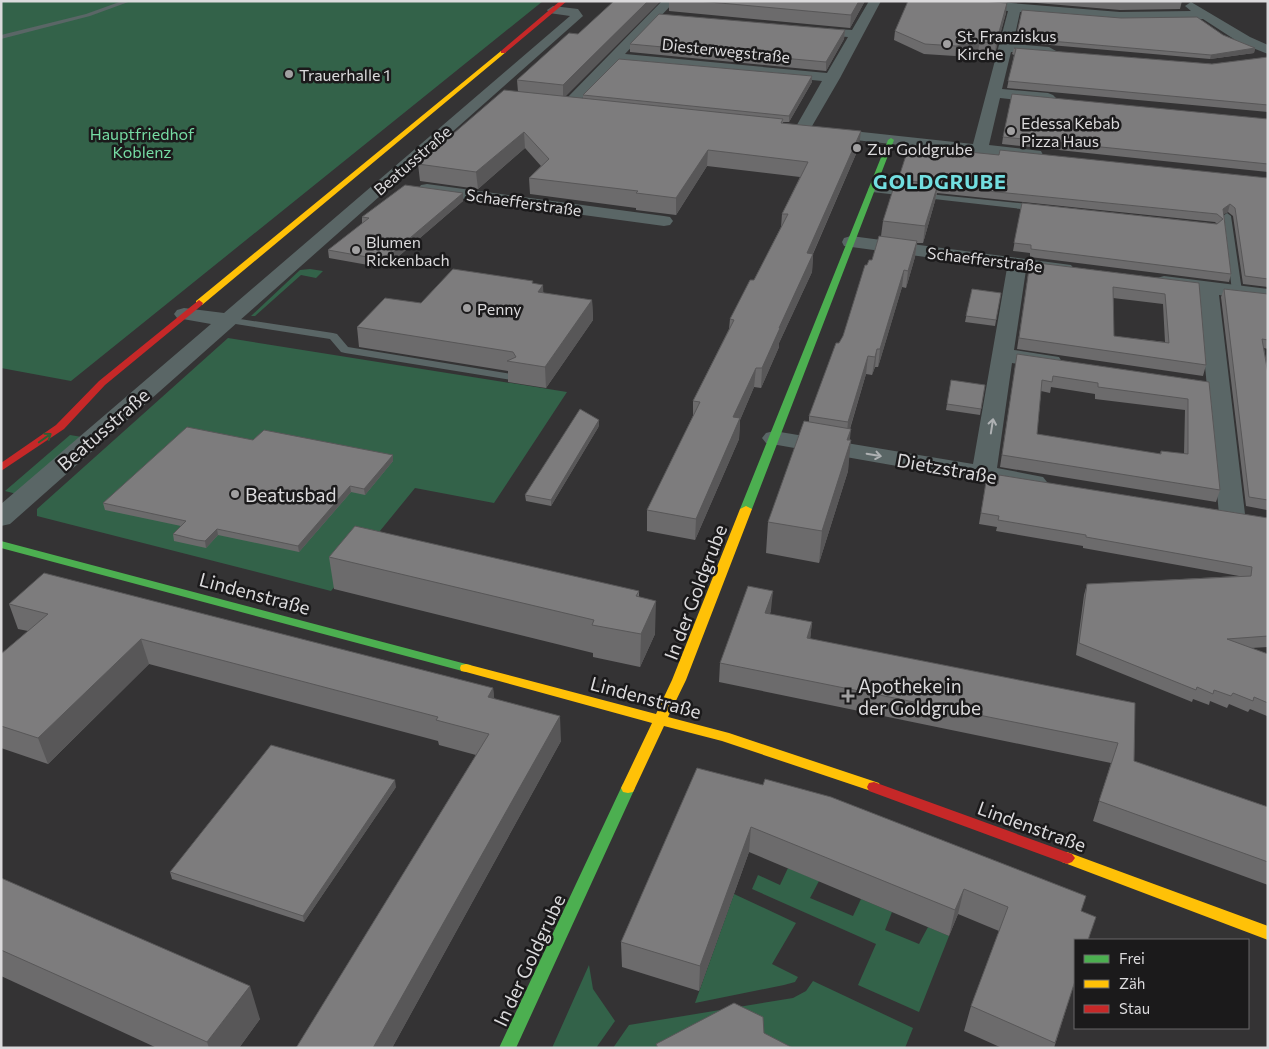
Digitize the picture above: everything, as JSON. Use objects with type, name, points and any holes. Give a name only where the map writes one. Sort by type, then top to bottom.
[{"type":"street","points":[[568,105],[669,1]]},
{"type":"street","points":[[875,1],[833,78],[795,130],[1050,156]]},
{"type":"street","points":[[938,1],[1131,16],[1204,15]]},
{"type":"street","points":[[1184,1],[1245,40],[1268,50]]},
{"type":"street","name":"Beatusstraße","points":[[1,467],[60,427],[102,383],[559,6],[573,12],[577,16],[494,97],[384,183],[1,518]]},
{"type":"street","points":[[980,149],[1015,7]]},
{"type":"street","points":[[654,16],[674,18]]},
{"type":"street","points":[[799,29],[856,34]]},
{"type":"street","points":[[1005,47],[1064,52]]},
{"type":"street","name":"Diesterwegstraße","points":[[615,57],[833,78]]},
{"type":"street","points":[[1250,60],[1268,57]]},
{"type":"street","points":[[994,93],[1062,100]]},
{"type":"street","points":[[550,103],[588,108]]},
{"type":"street","name":"In der Goldgrube","points":[[507,1048],[662,720],[891,140]]},
{"type":"street","name":"Schaefferstraße","points":[[384,183],[664,221]]},
{"type":"street","name":"Schaefferstraße","points":[[851,242],[1084,272]]},
{"type":"street","points":[[984,474],[1017,263]]},
{"type":"street","points":[[1150,280],[1268,295]]},
{"type":"street","points":[[1208,288],[1208,385],[1232,514]]},
{"type":"street","points":[[184,314],[228,320]]},
{"type":"street","points":[[1003,354],[1071,365]]},
{"type":"street","name":"Beatusstraße","points":[[62,408],[102,383]]},
{"type":"street","name":"Beatusstraße","points":[[1,467],[26,437]]},
{"type":"street","name":"Dietzstraße","points":[[774,438],[1061,486]]},
{"type":"street","points":[[1204,510],[1259,518]]},
{"type":"street","name":"Lindenstraße","points":[[1,544],[724,737],[905,798],[1268,933]]},
{"type":"lane","points":[[1,37],[88,15],[128,1]]},
{"type":"lane","points":[[872,190],[1051,209]]},
{"type":"lane","points":[[1227,216],[1237,291]]},
{"type":"lane","points":[[228,320],[333,336],[345,350],[511,377]]},
{"type":"green space","name":"Hauptfriedhof Koblenz","points":[[1,1],[543,1],[71,381],[1,368]]},
{"type":"green space","points":[[300,270],[323,271],[316,278],[301,275],[255,316],[251,316]]},
{"type":"green space","points":[[228,338],[567,392],[494,503],[415,488],[331,591],[37,516],[37,509]]},
{"type":"green space","points":[[70,435],[82,437],[17,494],[5,491]]},
{"type":"green space","points":[[788,868],[819,881],[810,898],[853,916],[861,899],[892,912],[885,930],[919,944],[928,927],[949,936],[919,1012],[858,985],[876,944],[752,889],[758,875],[780,885]]},
{"type":"green space","points":[[734,894],[796,923],[772,964],[798,977],[795,982],[784,985],[695,1003]]},
{"type":"green space","points":[[589,965],[593,989],[615,1021],[596,1048],[552,1048]]},
{"type":"green space","points":[[813,981],[913,1028],[905,1048],[613,1048],[629,1025],[793,998],[806,991]]},
{"type":"building","points":[[614,1],[648,1],[563,85],[517,80],[569,33],[578,34]]},
{"type":"building","points":[[698,1],[859,1],[851,15]]},
{"type":"building","points":[[908,1],[1007,3],[996,43],[980,42],[956,46],[925,44],[895,31]]},
{"type":"building","points":[[1022,10],[1121,18],[1197,17],[1223,35],[1255,48],[1211,55],[1016,38]]},
{"type":"building","points":[[659,14],[845,30],[826,62],[630,44]]},
{"type":"building","points":[[1014,48],[1212,64],[1268,57],[1268,105],[1008,81],[1016,49]]},
{"type":"building","points":[[619,59],[812,76],[789,116],[583,95]]},
{"type":"building","points":[[504,90],[783,119],[781,123],[861,131],[807,253],[813,254],[780,328],[762,368],[756,368],[733,417],[740,418],[696,519],[647,510],[700,402],[693,401],[734,320],[730,319],[750,280],[754,280],[788,214],[782,214],[808,162],[708,150],[676,198],[636,193],[638,191],[529,178],[549,159],[524,132],[476,172],[418,164]]},
{"type":"building","points":[[1012,94],[1268,119],[1268,164],[1003,137]]},
{"type":"building","points":[[909,146],[999,155],[1000,150],[1268,178],[1268,279],[1245,276],[1235,208],[1230,204],[1223,209],[1231,274],[1031,249],[1031,245],[1014,243],[1022,203],[1217,224],[1223,219],[1217,214],[937,186],[938,184],[898,180]]},
{"type":"building","points":[[896,180],[938,184],[925,226],[883,221]]},
{"type":"building","points":[[405,185],[463,193],[384,260],[328,250],[369,218],[362,217]]},
{"type":"building","points":[[879,236],[917,241],[908,271],[904,270],[880,349],[877,349],[875,357],[868,356],[848,422],[809,416],[836,343],[839,343],[843,336],[865,265],[867,265],[869,260],[872,260]]},
{"type":"building","points":[[1030,262],[1199,283],[1206,365],[1019,338]],"holes":[[[1113,287],[1165,294],[1169,343],[1114,336]]]},
{"type":"building","points":[[453,269],[533,281],[532,283],[543,285],[538,292],[592,300],[545,367],[507,361],[516,357],[513,352],[357,327],[385,298],[421,303]]},
{"type":"building","points":[[972,289],[1001,293],[996,320],[966,316]]},
{"type":"building","points":[[1224,289],[1268,294],[1268,340],[1262,339],[1268,374],[1268,500],[1249,497]]},
{"type":"building","points":[[1017,354],[1209,382],[1220,490],[1002,455]],"holes":[[[1053,376],[1098,383],[1098,387],[1188,399],[1188,454],[1161,451],[1161,454],[1037,434],[1042,380],[1052,382]]]},
{"type":"building","points":[[951,380],[985,385],[981,409],[947,404]]},
{"type":"building","points":[[580,409],[599,420],[551,500],[525,495]]},
{"type":"building","points":[[804,421],[851,429],[847,440],[851,440],[822,531],[768,522]]},
{"type":"building","name":"Beatusbad","points":[[187,427],[253,440],[264,430],[393,455],[364,489],[350,486],[298,546],[217,529],[205,541],[197,540],[173,534],[186,521],[103,503]]},
{"type":"building","points":[[999,475],[1268,518],[1268,636],[1227,639],[1268,654],[1268,703],[1254,697],[1253,701],[1233,693],[1231,696],[1214,690],[1213,694],[1197,687],[1196,690],[1079,643],[1087,584],[1251,576],[1252,567],[998,520],[999,516],[981,513],[986,482],[998,484]]},
{"type":"building","points":[[355,526],[639,591],[636,596],[656,601],[641,634],[592,625],[594,620],[329,557]]},
{"type":"building","points":[[44,573],[493,688],[488,697],[560,716],[373,1048],[296,1048],[489,734],[436,720],[438,717],[141,639],[38,738],[1,726],[1,654],[48,614],[9,604]]},
{"type":"building","points":[[748,586],[773,591],[765,613],[812,622],[807,638],[1135,703],[1134,761],[1268,807],[1268,862],[1099,801],[1118,743],[720,663]]},
{"type":"building","points":[[271,745],[395,780],[303,916],[170,872]]},
{"type":"building","points":[[697,768],[763,785],[765,779],[831,797],[1086,896],[1081,911],[1096,917],[1088,939],[1074,939],[1074,984],[1055,1043],[971,1006],[1008,907],[964,889],[955,910],[751,827],[700,966],[621,942]]},
{"type":"building","points":[[1,878],[250,986],[207,1042],[1,950]]},
{"type":"building","points":[[734,1003],[763,1017],[764,1033],[793,1048],[658,1048],[656,1044]]},
{"type":"traffic: fast","points":[[746,509],[891,140]]},
{"type":"traffic: fast","points":[[1,544],[466,668]]},
{"type":"traffic: fast","points":[[507,1048],[628,788]]},
{"type":"traffic: slow","points":[[199,303],[503,52]]},
{"type":"traffic: slow","points":[[628,788],[679,680],[746,509]]},
{"type":"traffic: slow","points":[[466,668],[724,737],[874,787]]},
{"type":"traffic: slow","points":[[1067,858],[1268,933]]},
{"type":"traffic: jam","points":[[503,52],[564,1]]},
{"type":"traffic: jam","points":[[1,468],[60,427],[102,383],[199,303]]},
{"type":"traffic: jam","points":[[874,787],[1067,858]]},
{"type":"place","name":"St. Franziskus Kirche","points":[[947,44]]},
{"type":"place","name":"Trauerhalle 1","points":[[289,74]]},
{"type":"place","name":"Edessa Kebab Pizza Haus","points":[[1011,131]]},
{"type":"place","name":"Zur Goldgrube","points":[[857,148]]},
{"type":"place","name":"Blumen Rickenbach","points":[[356,250]]},
{"type":"place","name":"Penny","points":[[467,308]]},
{"type":"place","name":"Beatusbad","points":[[235,494]]},
{"type":"place","name":"Apotheke in der Goldgrube","points":[[848,696]]},
{"type":"district","name":"GOLDGRUBE","points":[[940,181]]}]
